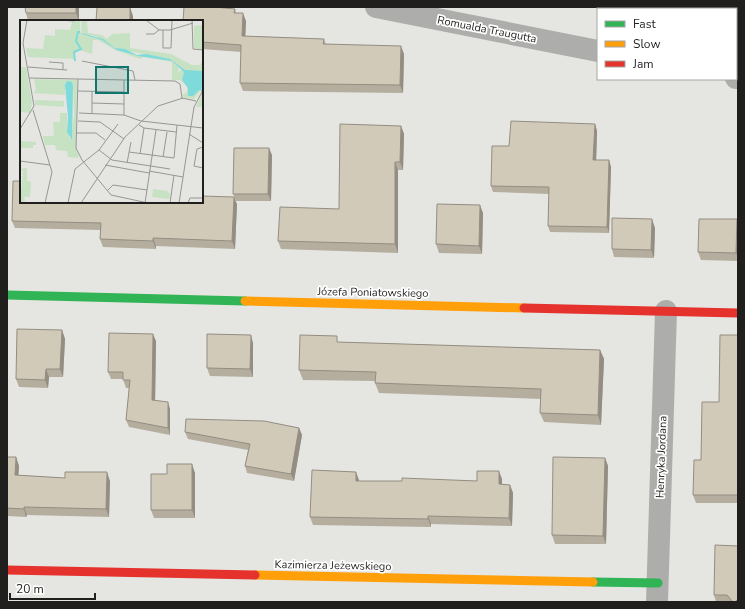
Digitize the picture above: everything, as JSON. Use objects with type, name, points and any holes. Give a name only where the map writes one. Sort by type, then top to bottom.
[{"type":"street","name":"Romualda Traugutta","points":[[376,7],[597,50]]},
{"type":"street","name":"Józefa Poniatowskiego","points":[[7,295],[738,313]]},
{"type":"street","name":"Henryka Jordana","points":[[658,592],[666,311]]},
{"type":"street","name":"Kazimierza Jeżewskiego","points":[[7,570],[658,592]]},
{"type":"building","points":[[25,7],[76,7],[76,13],[26,13]]},
{"type":"building","points":[[97,7],[130,7],[130,20],[96,20]]},
{"type":"building","points":[[184,7],[235,9],[234,13],[243,13],[242,36],[324,39],[323,44],[401,46],[400,85],[240,83],[241,45],[203,42],[203,20],[183,20]]},
{"type":"building","points":[[738,7],[738,20],[737,24],[737,8],[664,8]]},
{"type":"building","points":[[511,121],[595,124],[593,160],[609,160],[607,227],[548,226],[549,187],[491,186],[492,146],[509,146]]},
{"type":"building","points":[[340,124],[401,126],[400,162],[395,162],[395,244],[278,241],[280,207],[339,209]]},
{"type":"building","points":[[234,148],[269,148],[268,194],[233,194]]},
{"type":"building","points":[[13,181],[20,181],[20,203],[203,203],[203,196],[234,197],[232,241],[153,238],[153,241],[100,239],[101,223],[12,221]]},
{"type":"building","points":[[437,204],[480,205],[479,246],[436,244]]},
{"type":"building","points":[[612,218],[652,219],[651,250],[612,249]]},
{"type":"building","points":[[699,219],[737,219],[736,253],[698,252]]},
{"type":"building","points":[[17,329],[62,330],[60,369],[46,369],[45,380],[16,379]]},
{"type":"building","points":[[109,333],[153,334],[152,400],[168,402],[168,428],[126,420],[130,380],[123,380],[123,372],[108,372]]},
{"type":"building","points":[[207,334],[251,335],[250,369],[207,368]]},
{"type":"building","points":[[300,335],[337,336],[337,342],[600,350],[598,415],[540,413],[541,389],[375,383],[376,372],[299,370]]},
{"type":"building","points":[[720,335],[738,335],[738,495],[693,495],[694,460],[701,460],[702,402],[719,402]]},
{"type":"building","points":[[186,419],[264,421],[299,428],[291,474],[245,466],[250,444],[185,432]]},
{"type":"building","points":[[7,457],[16,457],[15,475],[65,478],[65,472],[107,472],[106,509],[7,508]]},
{"type":"building","points":[[553,457],[605,458],[603,536],[552,535]]},
{"type":"building","points":[[167,464],[192,464],[192,510],[151,510],[151,474],[167,474]]},
{"type":"building","points":[[312,470],[356,472],[356,481],[402,481],[402,478],[477,481],[477,471],[499,471],[499,484],[510,485],[509,518],[428,516],[428,519],[310,517]]},
{"type":"building","points":[[715,545],[738,546],[738,599],[735,602],[733,602],[727,595],[714,595]]},
{"type":"traffic: fast","points":[[7,295],[245,301]]},
{"type":"traffic: fast","points":[[593,582],[658,583]]},
{"type":"traffic: slow","points":[[245,301],[524,308]]},
{"type":"traffic: slow","points":[[255,575],[593,582]]},
{"type":"traffic: jam","points":[[524,308],[738,313]]},
{"type":"traffic: jam","points":[[7,570],[255,575]]}]
